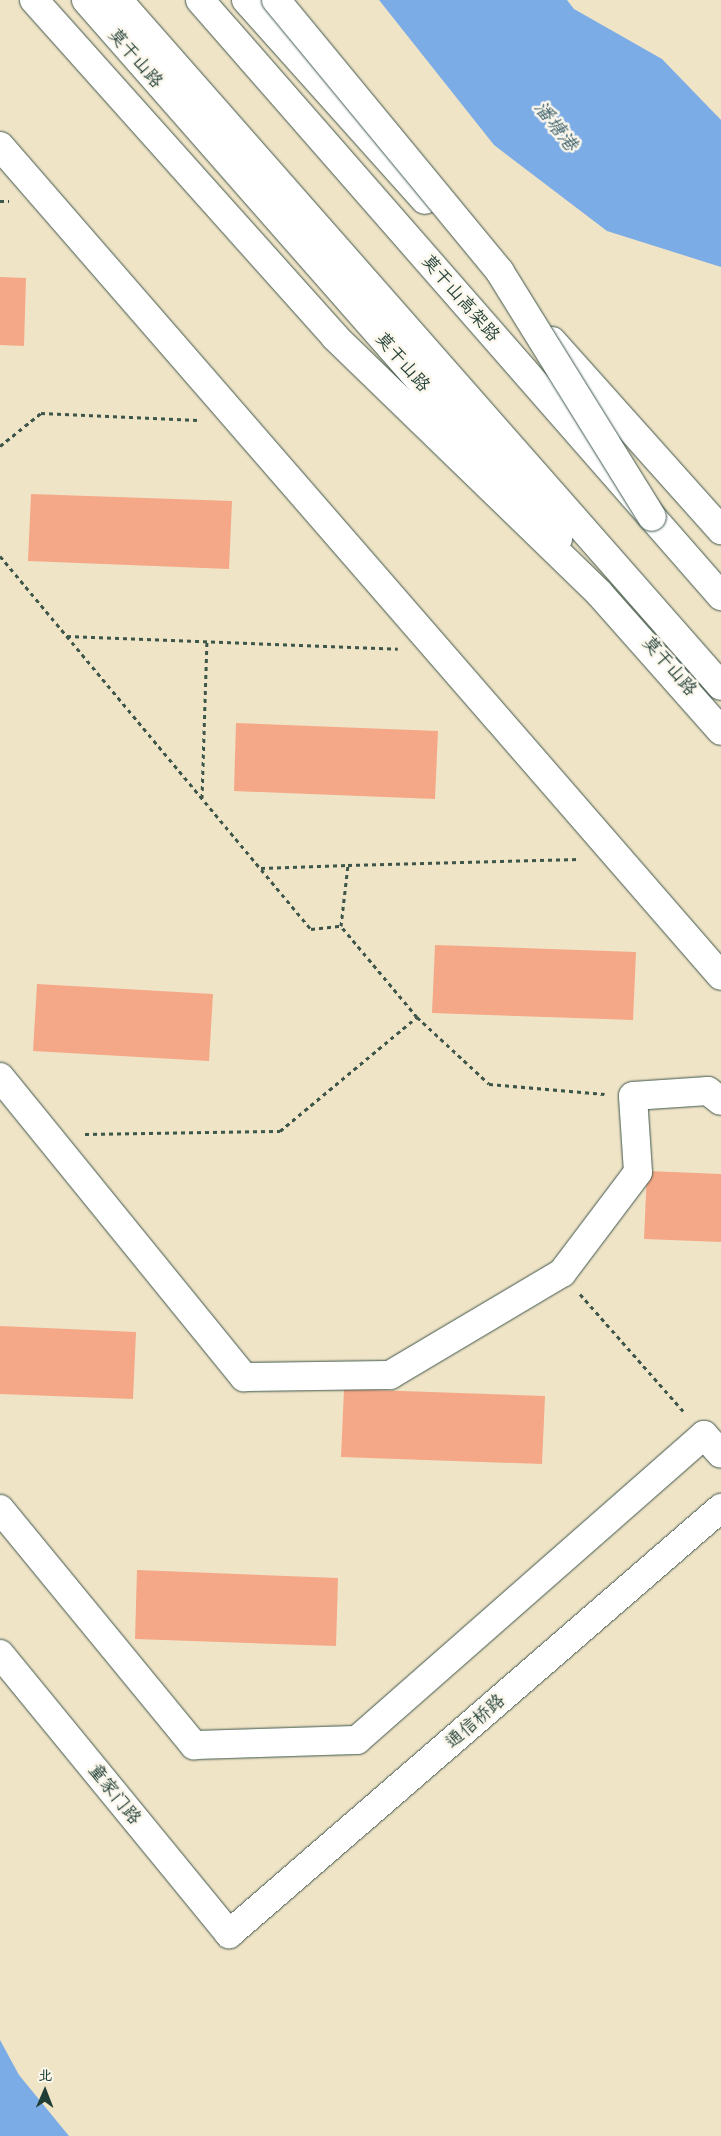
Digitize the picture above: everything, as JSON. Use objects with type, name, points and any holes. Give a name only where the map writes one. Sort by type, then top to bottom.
[{"type":"main road","points":[[34,0],[335,337],[599,593],[721,731]]},
{"type":"main road","name":"莫干山路","points":[[86,0],[721,724]]},
{"type":"main road","points":[[118,0],[721,686]]},
{"type":"main road","name":"莫干山高架路","points":[[200,0],[721,596]]},
{"type":"main road","points":[[246,0],[721,530]]},
{"type":"main road","points":[[276,0],[500,272],[652,517]]},
{"type":"main road","points":[[0,146],[721,976]]},
{"type":"main road","points":[[0,1077],[244,1377],[390,1375],[562,1273],[638,1172],[633,1096],[708,1091],[721,1101]]},
{"type":"main road","points":[[0,1509],[194,1745],[357,1740],[712,1445]]},
{"type":"main road","name":"通信桥路","points":[[230,1934],[721,1508]]},
{"type":"main road","name":"童家门路","points":[[0,1654],[230,1934]]},
{"type":"path","points":[[0,446],[41,413],[240,422]]},
{"type":"path","points":[[0,556],[311,929],[341,926]]},
{"type":"path","points":[[66,636],[438,650]]},
{"type":"path","points":[[202,799],[207,641]]},
{"type":"path","points":[[260,868],[619,858]]},
{"type":"path","points":[[348,865],[341,926],[417,1017],[489,1084],[633,1096]]},
{"type":"path","points":[[46,1134],[280,1130],[417,1017]]},
{"type":"path","points":[[562,1273],[712,1445]]},
{"type":"water","name":"潘塘港","points":[[379,0],[567,0],[574,9],[662,59],[721,120],[721,267],[607,231],[494,145]]},
{"type":"water","points":[[0,2040],[19,2075],[69,2136],[0,2136]]},
{"type":"building","points":[[0,277],[26,278],[24,346],[0,345]]},
{"type":"building","points":[[31,494],[232,501],[229,569],[28,561]]},
{"type":"building","points":[[236,723],[438,731],[435,799],[234,791]]},
{"type":"building","points":[[435,945],[636,952],[633,1020],[432,1013]]},
{"type":"building","points":[[37,984],[213,994],[209,1061],[33,1051]]},
{"type":"building","points":[[647,1171],[721,1174],[721,1242],[644,1239]]},
{"type":"building","points":[[0,1326],[136,1332],[133,1399],[0,1394]]},
{"type":"building","points":[[344,1389],[545,1396],[542,1464],[341,1457]]},
{"type":"building","points":[[137,1570],[338,1578],[336,1646],[135,1639]]}]
